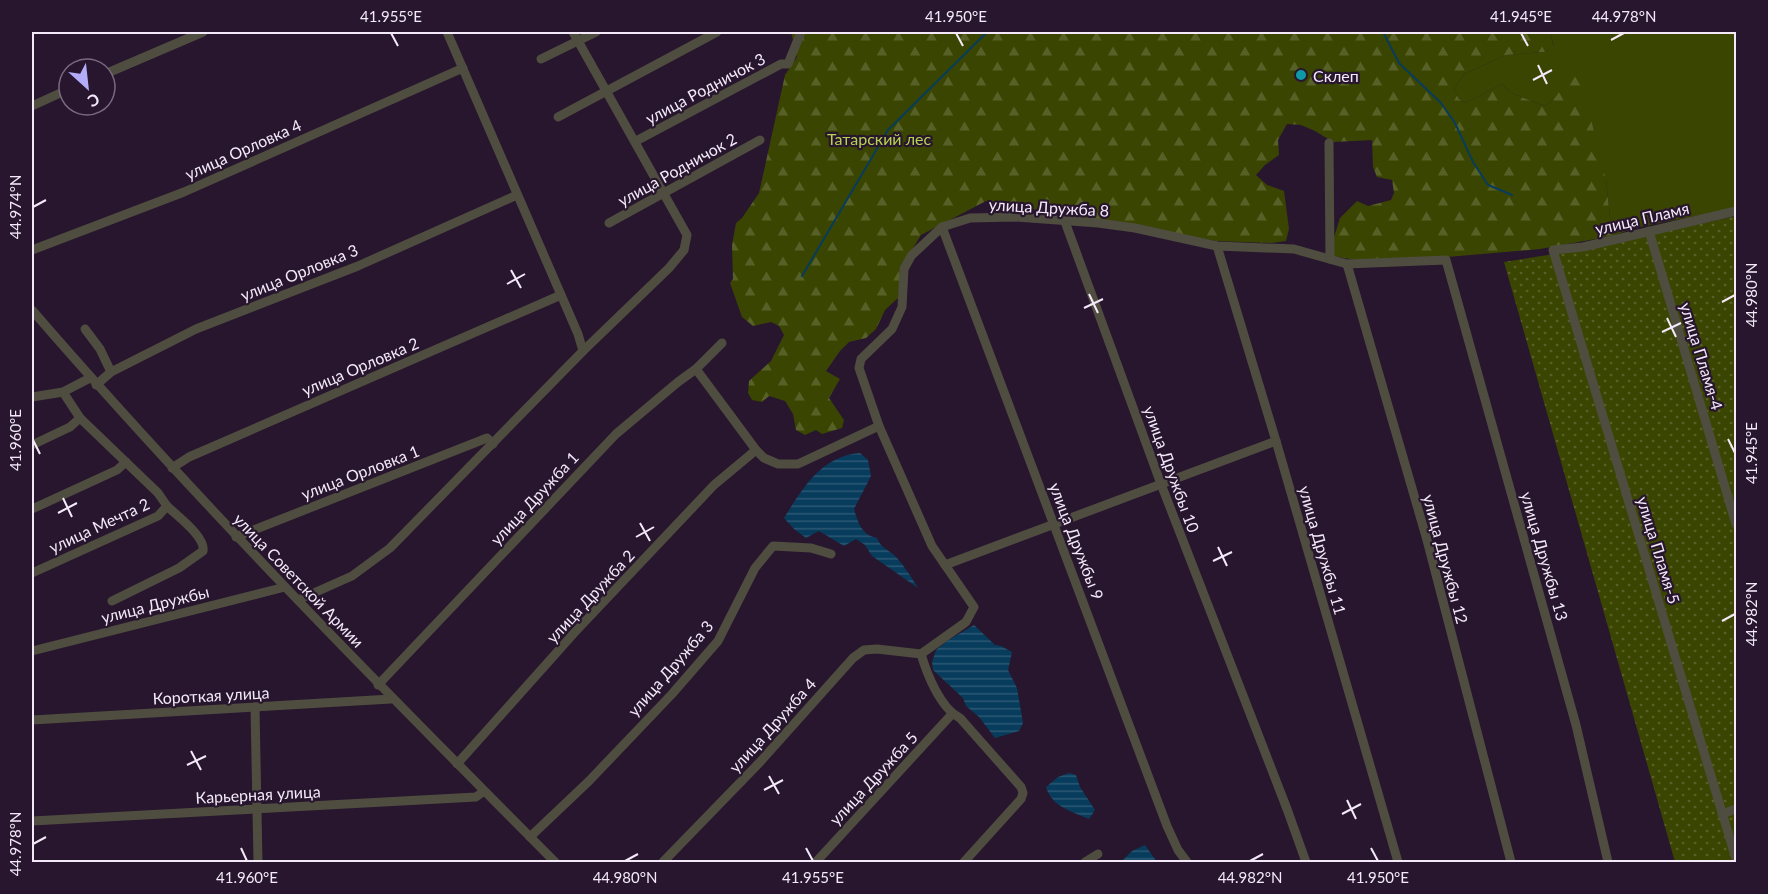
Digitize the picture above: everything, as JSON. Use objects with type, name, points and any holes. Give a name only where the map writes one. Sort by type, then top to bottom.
[{"type":"street","points":[[117,69],[203,32]]},
{"type":"street","points":[[447,32],[578,334],[583,351]]},
{"type":"street","points":[[298,600],[352,576],[390,548],[583,351],[669,268],[684,250],[687,235],[573,32]]},
{"type":"street","points":[[541,59],[596,32]]},
{"type":"street","points":[[558,117],[717,32]]},
{"type":"street","name":"улица Родничок 3","points":[[636,141],[781,64],[788,64],[801,32]]},
{"type":"street","name":"улица Орловка 4","points":[[32,250],[184,192],[464,68]]},
{"type":"street","points":[[32,106],[57,95]]},
{"type":"street","name":"улица Родничок 2","points":[[609,223],[759,141]]},
{"type":"street","points":[[1329,144],[1330,259]]},
{"type":"street","name":"улица Орловка 3","points":[[32,397],[63,392],[93,382],[196,329],[358,266],[517,195]]},
{"type":"street","name":"улица Пламя","points":[[1553,250],[1584,247],[1737,211]]},
{"type":"street","name":"улица Дружба 8","points":[[921,654],[966,622],[974,607],[932,546],[879,426],[859,368],[861,359],[892,329],[902,307],[904,269],[910,256],[942,227],[970,218],[1064,219],[1135,228],[1217,246],[1294,249],[1347,264],[1446,260]]},
{"type":"street","name":"улица Дружбы 10","points":[[1064,219],[1161,484],[1306,862]]},
{"type":"street","name":"улица Дружбы 9","points":[[942,227],[1167,826],[1178,850],[1187,862]]},
{"type":"street","name":"улица Пламя-4","points":[[1649,231],[1737,524]]},
{"type":"street","name":"улица Дружбы 11","points":[[1217,246],[1398,862]]},
{"type":"street","name":"улица Пламя-5","points":[[1553,250],[1737,859]]},
{"type":"street","name":"улица Дружбы 13","points":[[1446,260],[1576,725],[1608,862]]},
{"type":"street","name":"улица Дружбы 12","points":[[1347,264],[1427,540],[1511,862]]},
{"type":"street","name":"улица Орловка 2","points":[[171,468],[189,457],[561,296]]},
{"type":"street","name":"улица Советской Армии","points":[[32,310],[93,382],[236,537],[391,699],[555,862]]},
{"type":"street","points":[[85,329],[100,349],[111,372]]},
{"type":"street","name":"улица Дружба 1","points":[[378,685],[616,434],[696,369],[722,343]]},
{"type":"street","points":[[696,369],[756,450],[765,458],[778,464],[798,464],[879,426]]},
{"type":"street","name":"улица Мечта 2","points":[[32,573],[158,516],[167,506],[158,493],[80,418],[63,392]]},
{"type":"street","points":[[32,445],[70,427],[80,418]]},
{"type":"street","name":"улица Орловка 1","points":[[236,537],[487,438],[493,444]]},
{"type":"street","points":[[945,565],[1276,441]]},
{"type":"street","name":"улица Дружба 2","points":[[457,764],[575,632],[714,486],[756,450]]},
{"type":"street","points":[[32,509],[117,470],[126,462]]},
{"type":"street","points":[[112,601],[179,568],[203,551],[204,546],[200,538],[167,506]]},
{"type":"street","name":"улица Дружба 3","points":[[530,837],[589,781],[672,694],[718,641],[755,568],[773,546],[811,548],[831,554]]},
{"type":"street","name":"улица Дружбы","points":[[32,651],[285,587]]},
{"type":"street","name":"улица Дружба 4","points":[[663,862],[760,762],[853,658],[864,650],[877,649],[921,654]]},
{"type":"street","points":[[921,654],[930,681],[952,714],[960,718],[1021,787],[1023,793],[1021,799],[964,862]]},
{"type":"street","name":"Короткая улица","points":[[32,720],[391,699]]},
{"type":"street","points":[[255,707],[258,862]]},
{"type":"street","name":"улица Дружба 5","points":[[816,862],[952,714]]},
{"type":"street","name":"Карьерная улица","points":[[32,821],[476,797],[484,791]]},
{"type":"street","points":[[1722,814],[1737,809]]},
{"type":"street","points":[[1085,862],[1098,854]]},
{"type":"green space","name":"Татарский лес","points":[[791,32],[1550,32],[1554,47],[1544,52],[1506,55],[1464,74],[1454,89],[1459,99],[1466,103],[1502,84],[1511,93],[1545,106],[1560,90],[1558,76],[1569,72],[1580,75],[1606,180],[1612,236],[1540,249],[1401,261],[1355,260],[1334,256],[1331,247],[1340,218],[1357,201],[1368,206],[1391,200],[1394,193],[1392,180],[1377,177],[1373,167],[1372,140],[1333,142],[1301,125],[1287,124],[1278,140],[1279,155],[1256,175],[1267,185],[1284,191],[1289,229],[1286,241],[1271,243],[1216,241],[986,201],[921,235],[901,268],[898,298],[885,310],[876,329],[866,338],[849,342],[826,371],[840,379],[829,398],[844,420],[842,428],[822,434],[816,430],[805,435],[796,430],[793,414],[785,401],[769,396],[762,402],[752,400],[748,393],[749,381],[771,361],[784,335],[779,326],[771,322],[753,326],[742,317],[730,283],[733,279],[732,245],[736,223],[759,193],[785,75],[797,57]]},
{"type":"green space","points":[[1550,32],[1736,32],[1736,208],[1635,228],[1612,236],[1606,180],[1562,84],[1558,96],[1545,106],[1511,93],[1502,84],[1466,103],[1459,99],[1454,89],[1464,74],[1506,55],[1544,52],[1554,46]]},
{"type":"green space","points":[[1736,216],[1736,862],[1675,862],[1504,262],[1586,249]]},
{"type":"water","points":[[860,453],[868,460],[871,476],[854,509],[859,524],[864,531],[877,538],[882,546],[898,559],[918,588],[872,556],[865,545],[856,539],[844,546],[819,531],[806,538],[784,518],[814,475],[834,460]]},
{"type":"water","points":[[974,625],[995,645],[1012,652],[1008,670],[1017,688],[1023,723],[1019,731],[995,738],[979,717],[966,706],[963,698],[933,670],[932,662],[936,650]]},
{"type":"water","points":[[1069,773],[1076,775],[1080,787],[1095,810],[1089,819],[1063,808],[1049,794],[1046,787],[1058,777]]},
{"type":"water","points":[[1145,845],[1157,862],[1121,862],[1132,851]]},
{"type":"waterway","points":[[802,276],[888,130],[987,32]]},
{"type":"waterway","points":[[1383,32],[1399,63],[1441,103],[1455,123],[1473,162],[1488,185],[1512,195]]},
{"type":"place","name":"Склеп","points":[[1301,75]]}]
